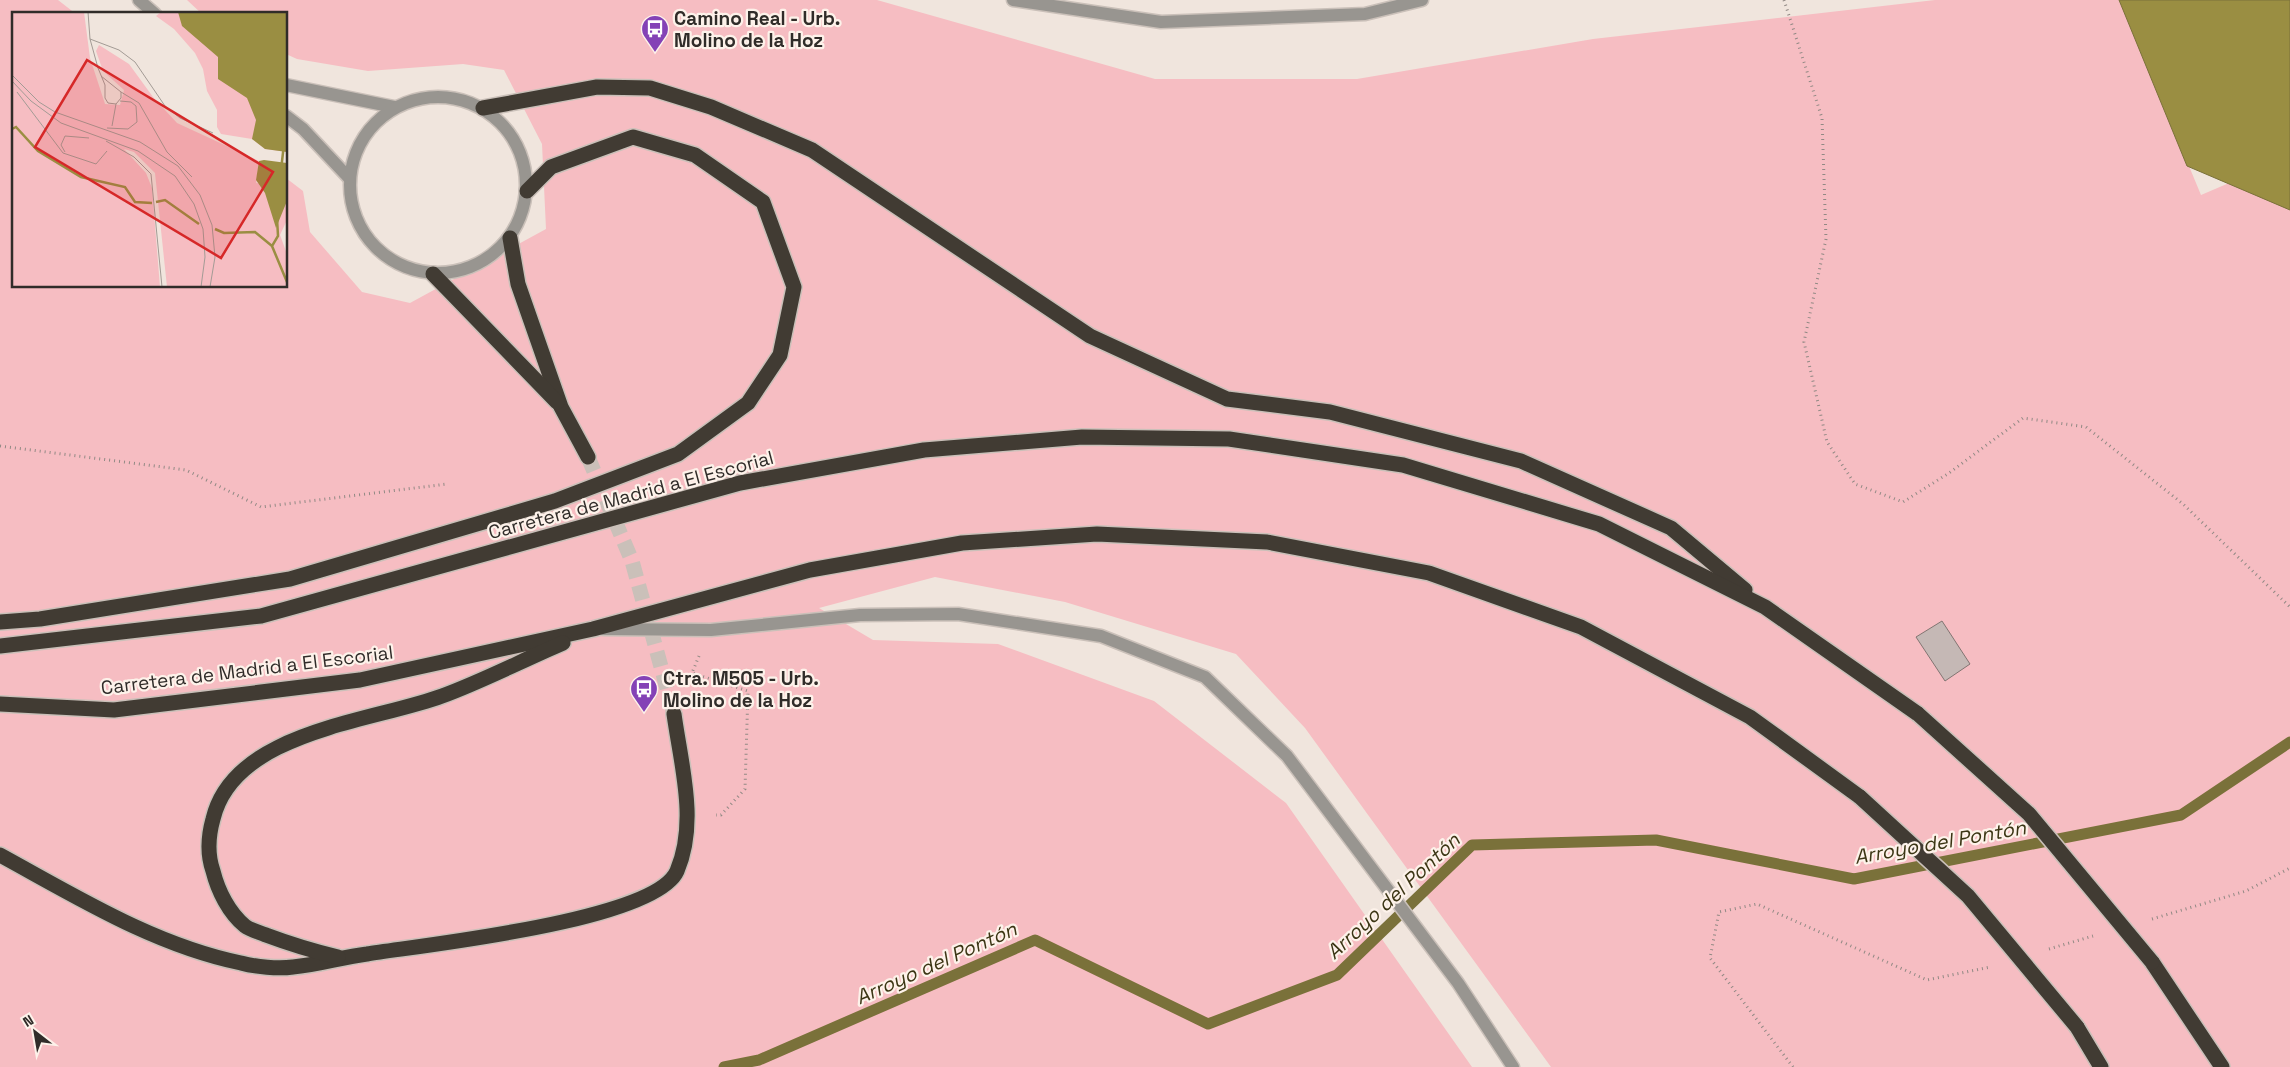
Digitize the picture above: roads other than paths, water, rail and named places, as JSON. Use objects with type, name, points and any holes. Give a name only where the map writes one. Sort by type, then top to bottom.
[{"type":"highway","points":[[483,108],[597,88],[650,88],[711,107],[812,150],[919,224],[1090,336],[1227,399],[1330,412],[1521,461],[1671,528],[1765,607]]},
{"type":"highway","points":[[0,622],[40,619],[290,579],[555,501],[678,454],[748,403],[780,355],[794,287],[763,202],[695,155],[633,136],[551,167],[528,192]]},
{"type":"highway","points":[[510,238],[518,284],[561,407],[588,457]]},
{"type":"highway","points":[[433,274],[561,407]]},
{"type":"highway","name":"Carretera de Madrid a El Escorial","points":[[0,646],[261,616],[740,483],[924,450],[1082,437],[1229,439],[1403,465],[1599,524],[1765,607],[1918,714],[2029,814],[2152,962],[2222,1067]]},
{"type":"highway","name":"Carretera de Madrid a El Escorial","points":[[0,704],[114,710],[360,680],[593,629],[810,570],[962,544],[1097,534],[1267,542],[1429,573],[1581,627],[1750,717],[1860,797],[1968,896],[2077,1028],[2101,1067]]},
{"type":"highway","points":[[342,958],[296,947],[246,926],[230,910],[219,890],[212,870],[208,845],[216,804],[254,762],[288,744],[325,729],[441,696],[593,629]]},
{"type":"highway","points":[[0,855],[134,926],[192,950],[242,964],[292,968],[342,958],[572,921],[631,903],[657,892],[676,873],[684,844],[688,815],[674,714]]},
{"type":"street","points":[[139,0],[153,12]]},
{"type":"street","points":[[1013,0],[1162,22],[1365,14],[1422,0]]},
{"type":"street","points":[[288,85],[394,107]]},
{"type":"street","points":[[423,97],[454,97],[483,108],[508,129],[524,158],[528,192],[522,216],[510,238],[489,258],[462,271],[433,274],[399,265],[370,244],[353,213],[348,178],[356,150],[371,125],[394,107],[423,97]]},
{"type":"street","points":[[288,118],[302,129],[348,178]]},
{"type":"street","points":[[593,629],[711,630],[860,616],[958,614],[1101,636],[1205,677],[1287,756],[1458,983],[1513,1067]]},
{"type":"waterway","name":"Arroyo del Pontón","points":[[724,1067],[759,1060],[1035,940],[1208,1024],[1337,975],[1472,845],[1656,840],[1854,879],[2181,815],[2290,742]]},
{"type":"tunnel","points":[[588,457],[632,561],[674,714]]},
{"type":"place","name":"Camino Real - Urb. Molino de la Hoz","points":[[655,53]]},
{"type":"place","name":"Ctra. M505 - Urb. Molino de la Hoz","points":[[644,713]]}]
